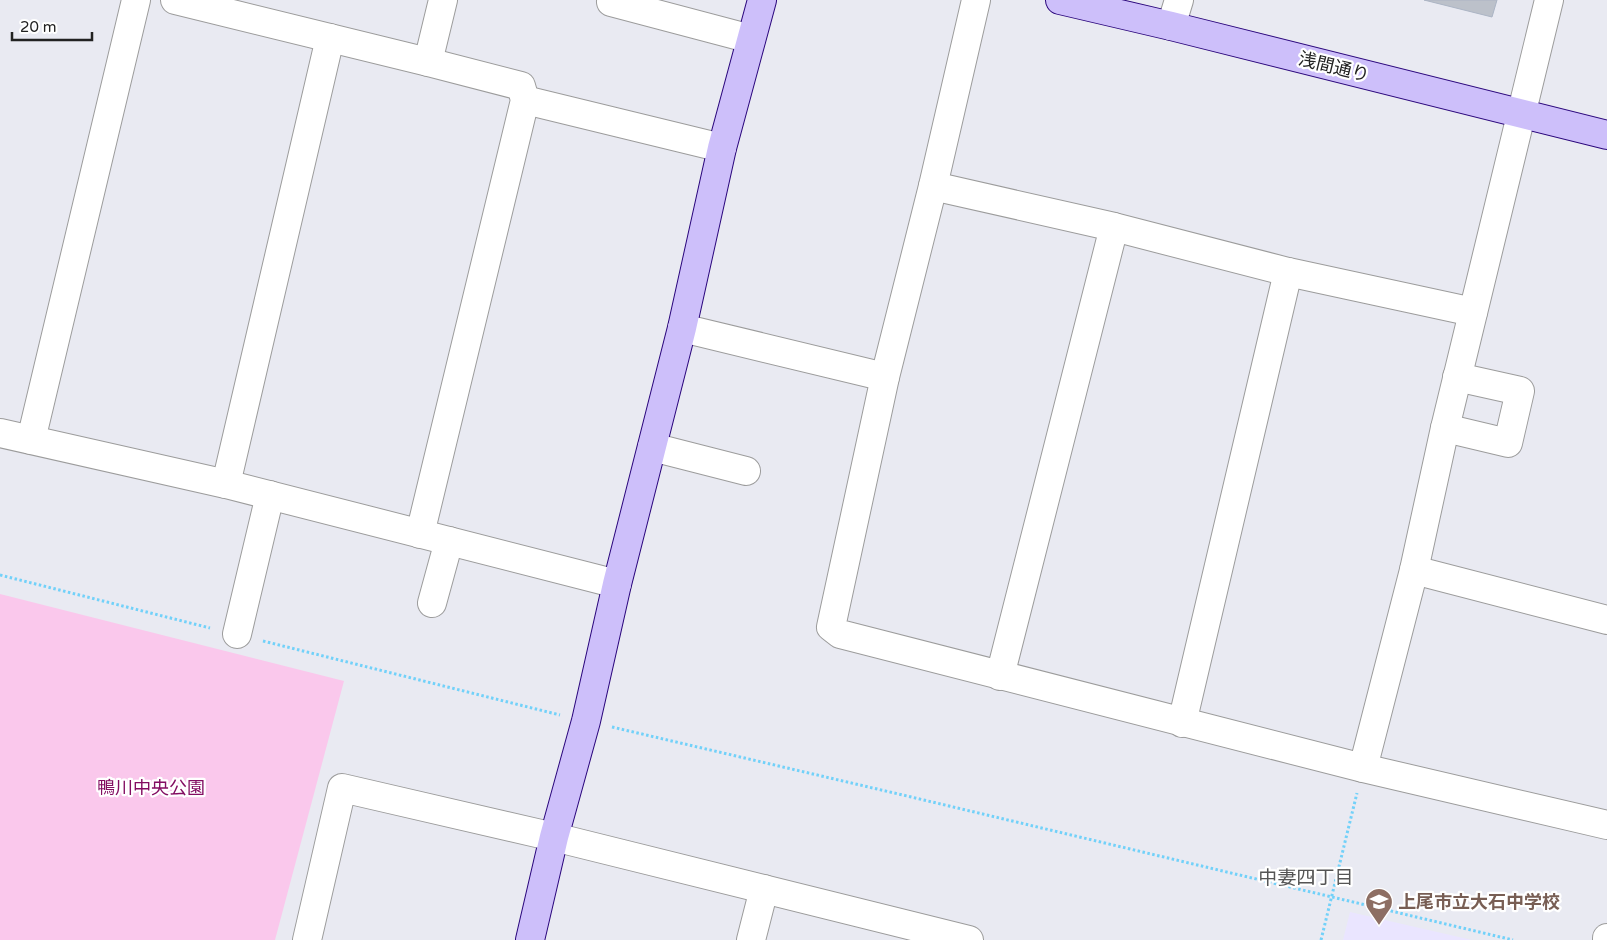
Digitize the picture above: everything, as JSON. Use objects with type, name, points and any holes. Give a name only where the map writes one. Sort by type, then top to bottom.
[{"type":"street","points":[[31,440],[136,0]]},
{"type":"street","points":[[175,0],[521,86],[525,100],[420,534]]},
{"type":"street","points":[[428,62],[443,0]]},
{"type":"street","points":[[612,0],[611,2],[751,39]]},
{"type":"street","points":[[530,940],[554,837],[586,721],[617,584],[682,328],[722,148],[762,0]]},
{"type":"street","points":[[976,0],[933,186],[885,376],[831,627],[840,634],[1182,723],[1607,826]]},
{"type":"street","name":"浅間通り","points":[[1060,0],[1172,26],[1607,135]]},
{"type":"street","points":[[1172,26],[1179,0]]},
{"type":"street","points":[[1363,768],[1414,570],[1457,376],[1548,0]]},
{"type":"street","points":[[226,484],[330,38]]},
{"type":"street","points":[[525,100],[722,148]]},
{"type":"street","points":[[933,186],[1114,228],[1288,272],[1473,312]]},
{"type":"street","points":[[1000,676],[1114,228]]},
{"type":"street","points":[[1182,723],[1288,272]]},
{"type":"street","points":[[682,328],[885,376]]},
{"type":"street","points":[[1445,428],[1508,443],[1520,390],[1457,376]]},
{"type":"street","points":[[0,433],[226,484],[617,584]]},
{"type":"street","points":[[652,447],[746,471]]},
{"type":"street","points":[[237,634],[270,495]]},
{"type":"street","points":[[432,604],[450,541]]},
{"type":"street","points":[[1414,570],[1605,612]]},
{"type":"street","points":[[306,940],[342,788],[554,837],[764,889],[936,936],[970,940]]},
{"type":"street","points":[[751,940],[764,889]]},
{"type":"path","points":[[0,575],[586,721],[1513,940]]},
{"type":"path","points":[[1321,940],[1363,768]]},
{"type":"shaded area","name":"上尾市立大石中学校","points":[[1350,912],[1472,940],[1343,940]]},
{"type":"green space","name":"鴨川中央公園","points":[[0,594],[344,681],[275,940],[0,940]]},
{"type":"building","points":[[1424,0],[1497,0],[1492,17]]},
{"type":"place","name":"上尾市立大石中学校","points":[[1379,926]]},
{"type":"district","name":"中妻四丁目","points":[[1306,877]]}]
